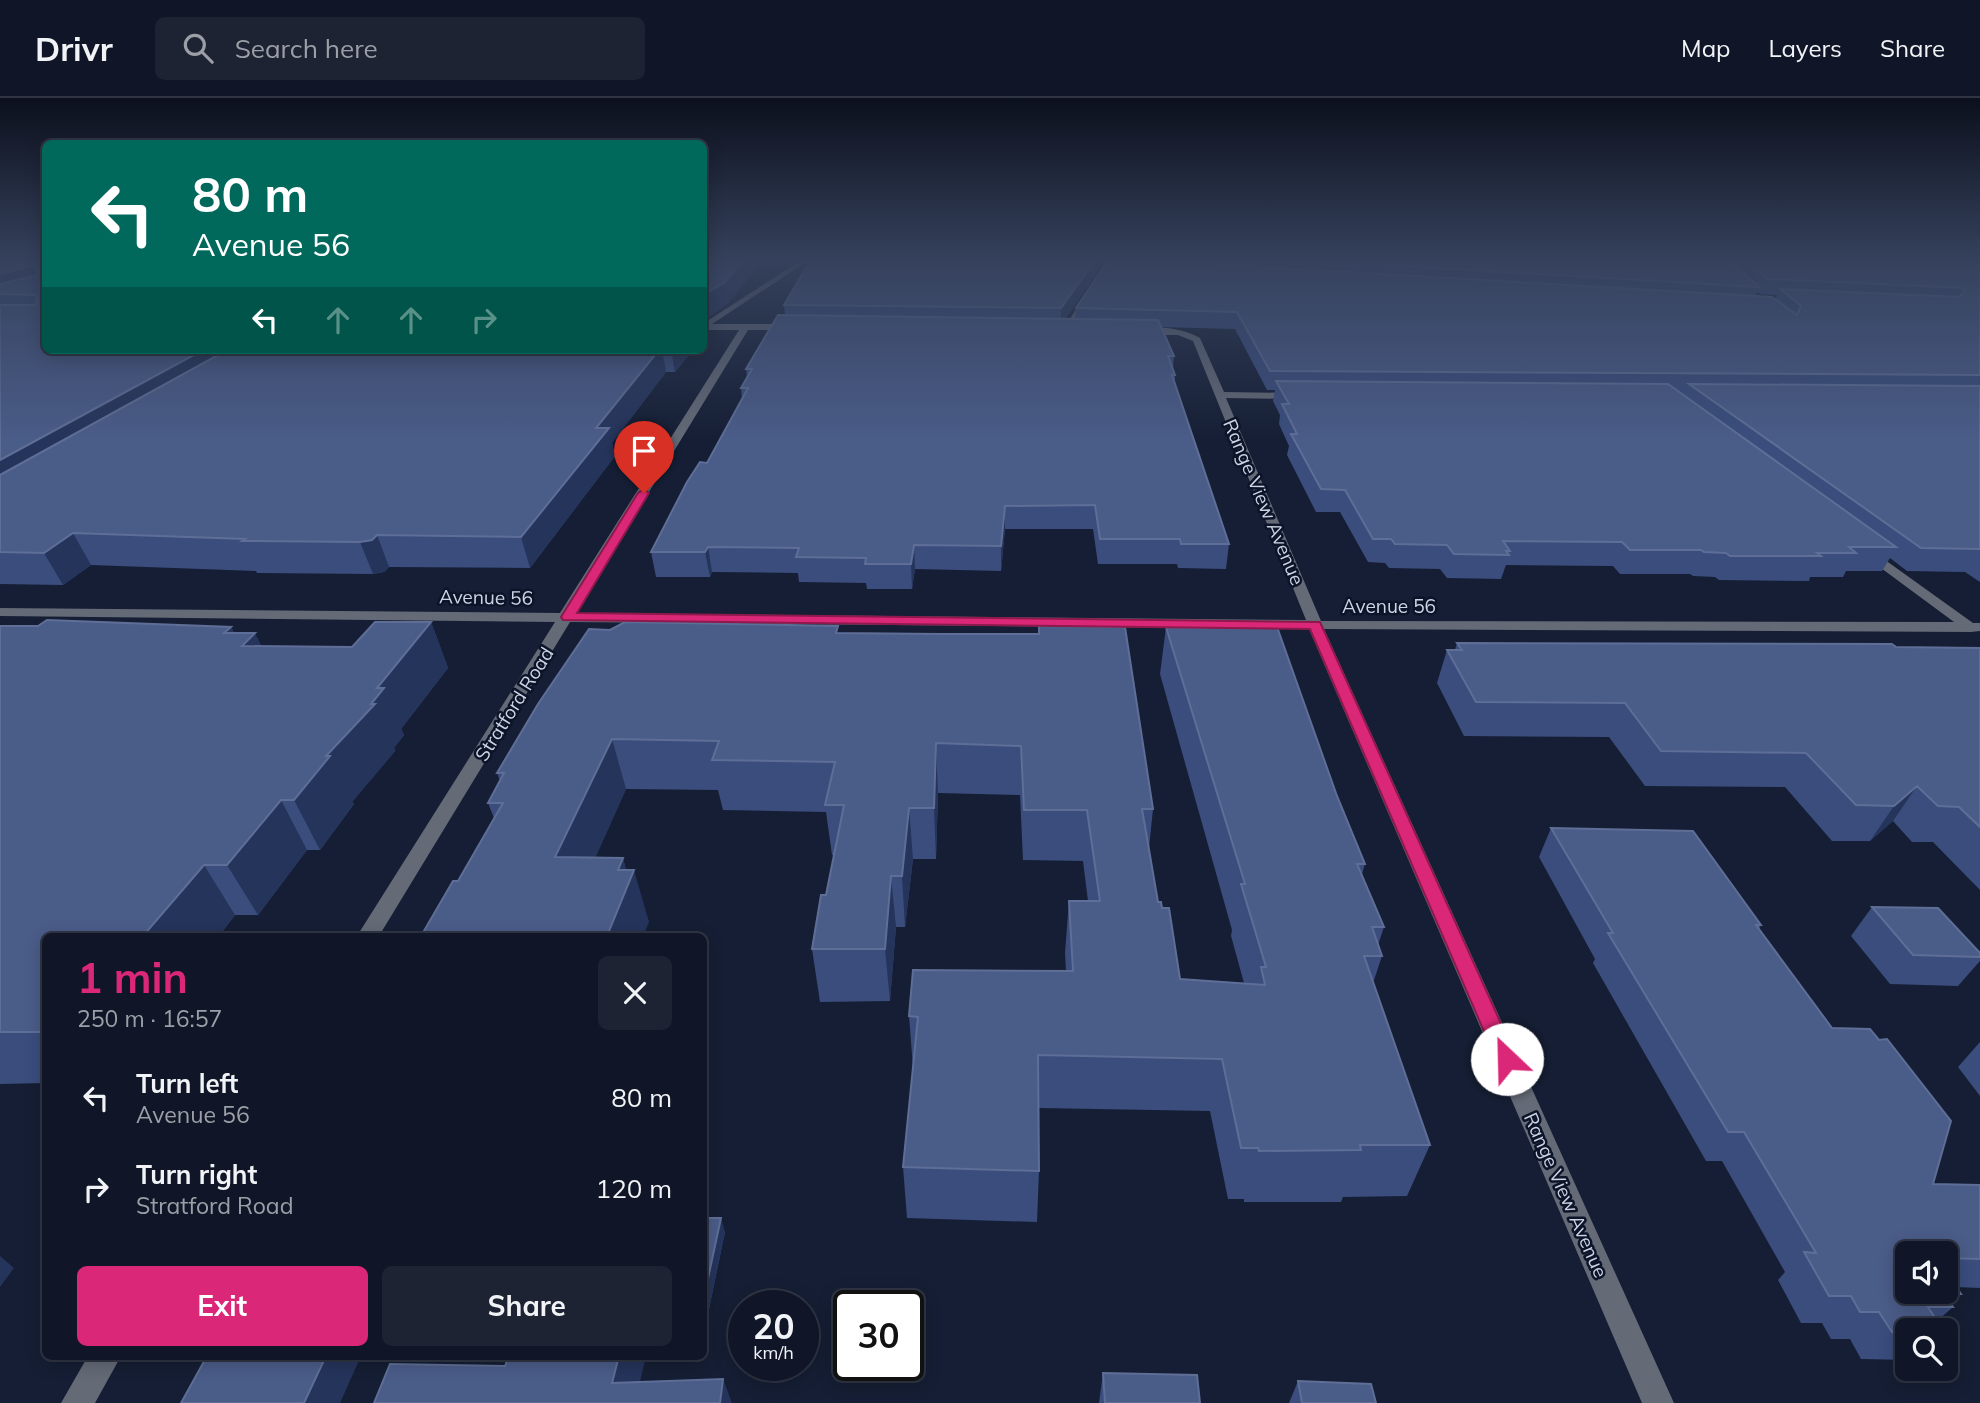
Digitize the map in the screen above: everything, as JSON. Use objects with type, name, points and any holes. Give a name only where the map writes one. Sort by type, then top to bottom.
[{"type":"street","points":[[1065,330],[1072,320]]},
{"type":"street","points":[[707,327],[799,327]]},
{"type":"street","name":"Stratford Road","points":[[370,933],[568,617],[745,327]]},
{"type":"street","points":[[1053,330],[1076,331]]},
{"type":"street","name":"Range View Avenue","points":[[1125,332],[1188,334],[1197,340],[1315,625],[1658,1403]]},
{"type":"street","points":[[1219,395],[1317,396]]},
{"type":"street","points":[[1860,545],[1976,629]]},
{"type":"street","name":"Avenue 56","points":[[0,611],[1976,629]]},
{"type":"street","points":[[77,1403],[104,1360]]},
{"type":"building","points":[[0,320],[42,320],[42,354],[196,354],[0,460]]},
{"type":"building","points":[[775,320],[1158,320],[1174,356],[1168,356],[1175,375],[1172,375],[1229,544],[1181,544],[1180,539],[1100,539],[1095,505],[1005,506],[1001,546],[914,545],[911,564],[865,564],[866,558],[796,557],[799,548],[708,547],[705,552],[651,552],[687,482],[700,462],[707,463],[748,388],[741,388],[752,369],[746,369]]},
{"type":"building","points":[[1241,320],[1980,320],[1980,375],[1270,371]]},
{"type":"building","points":[[220,354],[656,354],[596,428],[609,428],[521,537],[377,535],[372,540],[360,542],[242,541],[245,539],[73,533],[44,553],[0,552],[0,475]]},
{"type":"building","points":[[1276,381],[1668,384],[1896,547],[1849,547],[1856,553],[1817,553],[1821,556],[1730,556],[1726,553],[1701,550],[1630,550],[1622,542],[1503,541],[1510,551],[1506,551],[1509,555],[1454,554],[1447,545],[1395,544],[1391,539],[1373,539],[1345,490],[1321,489],[1291,434],[1297,434],[1282,404],[1289,404]]},
{"type":"building","points":[[1689,384],[1980,386],[1980,549],[1921,548]]},
{"type":"building","points":[[47,620],[231,627],[224,633],[255,633],[242,646],[352,647],[375,622],[431,622],[377,688],[384,688],[371,704],[375,704],[326,756],[330,756],[294,800],[281,800],[227,865],[204,865],[146,933],[42,933],[42,1032],[0,1032],[0,626],[38,626]]},
{"type":"building","points":[[625,622],[838,626],[836,633],[1039,634],[1039,626],[1125,627],[1153,809],[1142,809],[1158,902],[1161,902],[1162,908],[1169,908],[1180,979],[1265,985],[1261,967],[1266,967],[1241,884],[1245,884],[1166,627],[1208,628],[1207,623],[1276,624],[1337,796],[1365,864],[1357,864],[1384,927],[1372,927],[1382,956],[1364,956],[1430,1145],[1360,1145],[1361,1150],[1259,1151],[1258,1148],[1241,1148],[1222,1059],[1038,1055],[1039,1171],[903,1167],[918,1017],[909,1016],[913,970],[1073,971],[1069,901],[1100,901],[1087,810],[1024,810],[1021,746],[936,743],[934,808],[909,808],[902,876],[891,876],[885,949],[812,949],[821,895],[826,895],[844,805],[825,805],[835,762],[712,760],[719,741],[612,739],[555,857],[623,858],[618,870],[634,870],[608,933],[423,933],[453,881],[458,881],[503,803],[488,803],[504,773],[497,773],[538,704],[589,629],[610,630]]},
{"type":"building","points":[[1457,643],[1892,644],[1896,647],[1980,648],[1980,827],[1959,807],[1938,806],[1917,786],[1894,806],[1856,805],[1806,753],[1661,751],[1625,703],[1476,702],[1447,650],[1462,650]]},
{"type":"building","points":[[1551,828],[1693,831],[1761,925],[1756,925],[1832,1028],[1870,1029],[1879,1040],[1887,1039],[1951,1121],[1933,1184],[1980,1185],[1980,1259],[1958,1258],[1958,1241],[1895,1241],[1895,1304],[1951,1304],[1953,1307],[1928,1307],[1935,1318],[1895,1318],[1895,1332],[1892,1332],[1879,1312],[1860,1312],[1851,1296],[1829,1296],[1804,1252],[1816,1253],[1744,1132],[1728,1132],[1608,933],[1613,933]]},
{"type":"building","points":[[1872,907],[1938,908],[1980,953],[1980,957],[1913,955]]},
{"type":"building","points":[[707,1218],[721,1218],[707,1283]]},
{"type":"building","points":[[205,1360],[324,1360],[304,1403],[181,1403]]},
{"type":"building","points":[[507,1360],[618,1360],[612,1383],[723,1379],[720,1403],[374,1403],[390,1364],[505,1366]]},
{"type":"building","points":[[1103,1373],[1197,1375],[1200,1403],[1105,1403]]},
{"type":"building","points":[[1298,1381],[1371,1384],[1376,1403],[1302,1403]]},
{"type":"route","points":[[644,493],[568,617],[1315,625],[1507,1059]]}]
